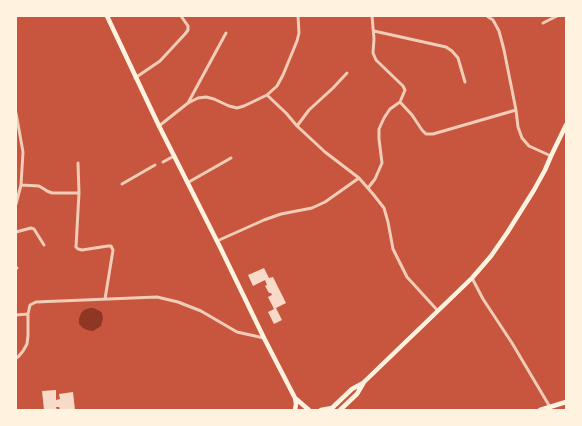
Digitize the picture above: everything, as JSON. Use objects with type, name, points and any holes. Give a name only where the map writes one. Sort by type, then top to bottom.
[{"type":"main road","points":[[107,16],[135,78],[295,398],[296,410]]},
{"type":"main road","points":[[321,410],[332,408],[352,389],[364,382],[472,278],[491,256],[534,190],[551,156],[564,136],[566,125]]},
{"type":"main road","points":[[340,410],[357,394],[364,382]]},
{"type":"main road","points":[[295,398],[309,410]]},
{"type":"main road","points":[[540,410],[566,402]]},
{"type":"street","points":[[135,78],[160,61],[185,34],[188,30],[188,26],[182,16]]},
{"type":"street","points":[[159,126],[188,103],[198,98],[206,97],[214,99],[237,108],[267,95],[277,86],[297,41],[299,34],[298,16]]},
{"type":"street","points":[[368,188],[375,179],[382,163],[379,129],[390,109],[400,102],[405,90],[403,86],[376,60],[373,53],[374,31],[372,16]]},
{"type":"street","points":[[487,16],[493,20],[499,31],[509,71],[518,127],[522,138],[530,146],[551,156]]},
{"type":"street","points":[[543,23],[557,16]]},
{"type":"street","points":[[374,31],[446,47],[458,58],[465,82]]},
{"type":"street","points":[[188,103],[226,33]]},
{"type":"street","points":[[297,126],[309,110],[347,73]]},
{"type":"street","points":[[267,95],[325,152],[359,178],[384,208],[393,249],[407,276],[438,311]]},
{"type":"street","points":[[400,102],[426,134],[433,134],[516,110]]},
{"type":"street","points":[[16,113],[23,152],[21,185],[16,204]]},
{"type":"street","points":[[163,162],[174,156]]},
{"type":"street","points":[[187,183],[232,158]]},
{"type":"street","points":[[78,163],[79,193],[76,247],[78,250],[82,250],[111,246],[113,250],[105,299]]},
{"type":"street","points":[[122,184],[155,166]]},
{"type":"street","points":[[217,241],[275,216],[312,208],[325,202],[359,178]]},
{"type":"street","points":[[21,185],[39,186],[52,193],[79,193]]},
{"type":"street","points":[[16,232],[31,228],[34,229],[44,246]]},
{"type":"street","points":[[472,278],[483,300],[512,343],[550,407]]},
{"type":"street","points":[[16,358],[27,344],[28,314],[30,305],[36,302],[157,297],[178,302],[201,311],[237,332],[264,338]]},
{"type":"street","points":[[16,315],[28,314]]},
{"type":"shaded area","points":[[90,308],[100,311],[103,318],[101,326],[93,331],[83,328],[79,324],[81,313]]},
{"type":"building","points":[[264,268],[269,278],[273,277],[286,303],[276,308],[282,320],[274,324],[268,312],[274,309],[268,297],[272,295],[265,286],[267,285],[265,280],[253,286],[248,275]]},
{"type":"building","points":[[56,390],[56,400],[60,399],[59,394],[73,392],[75,410],[60,410],[59,407],[56,407],[57,410],[44,410],[42,391]]}]
